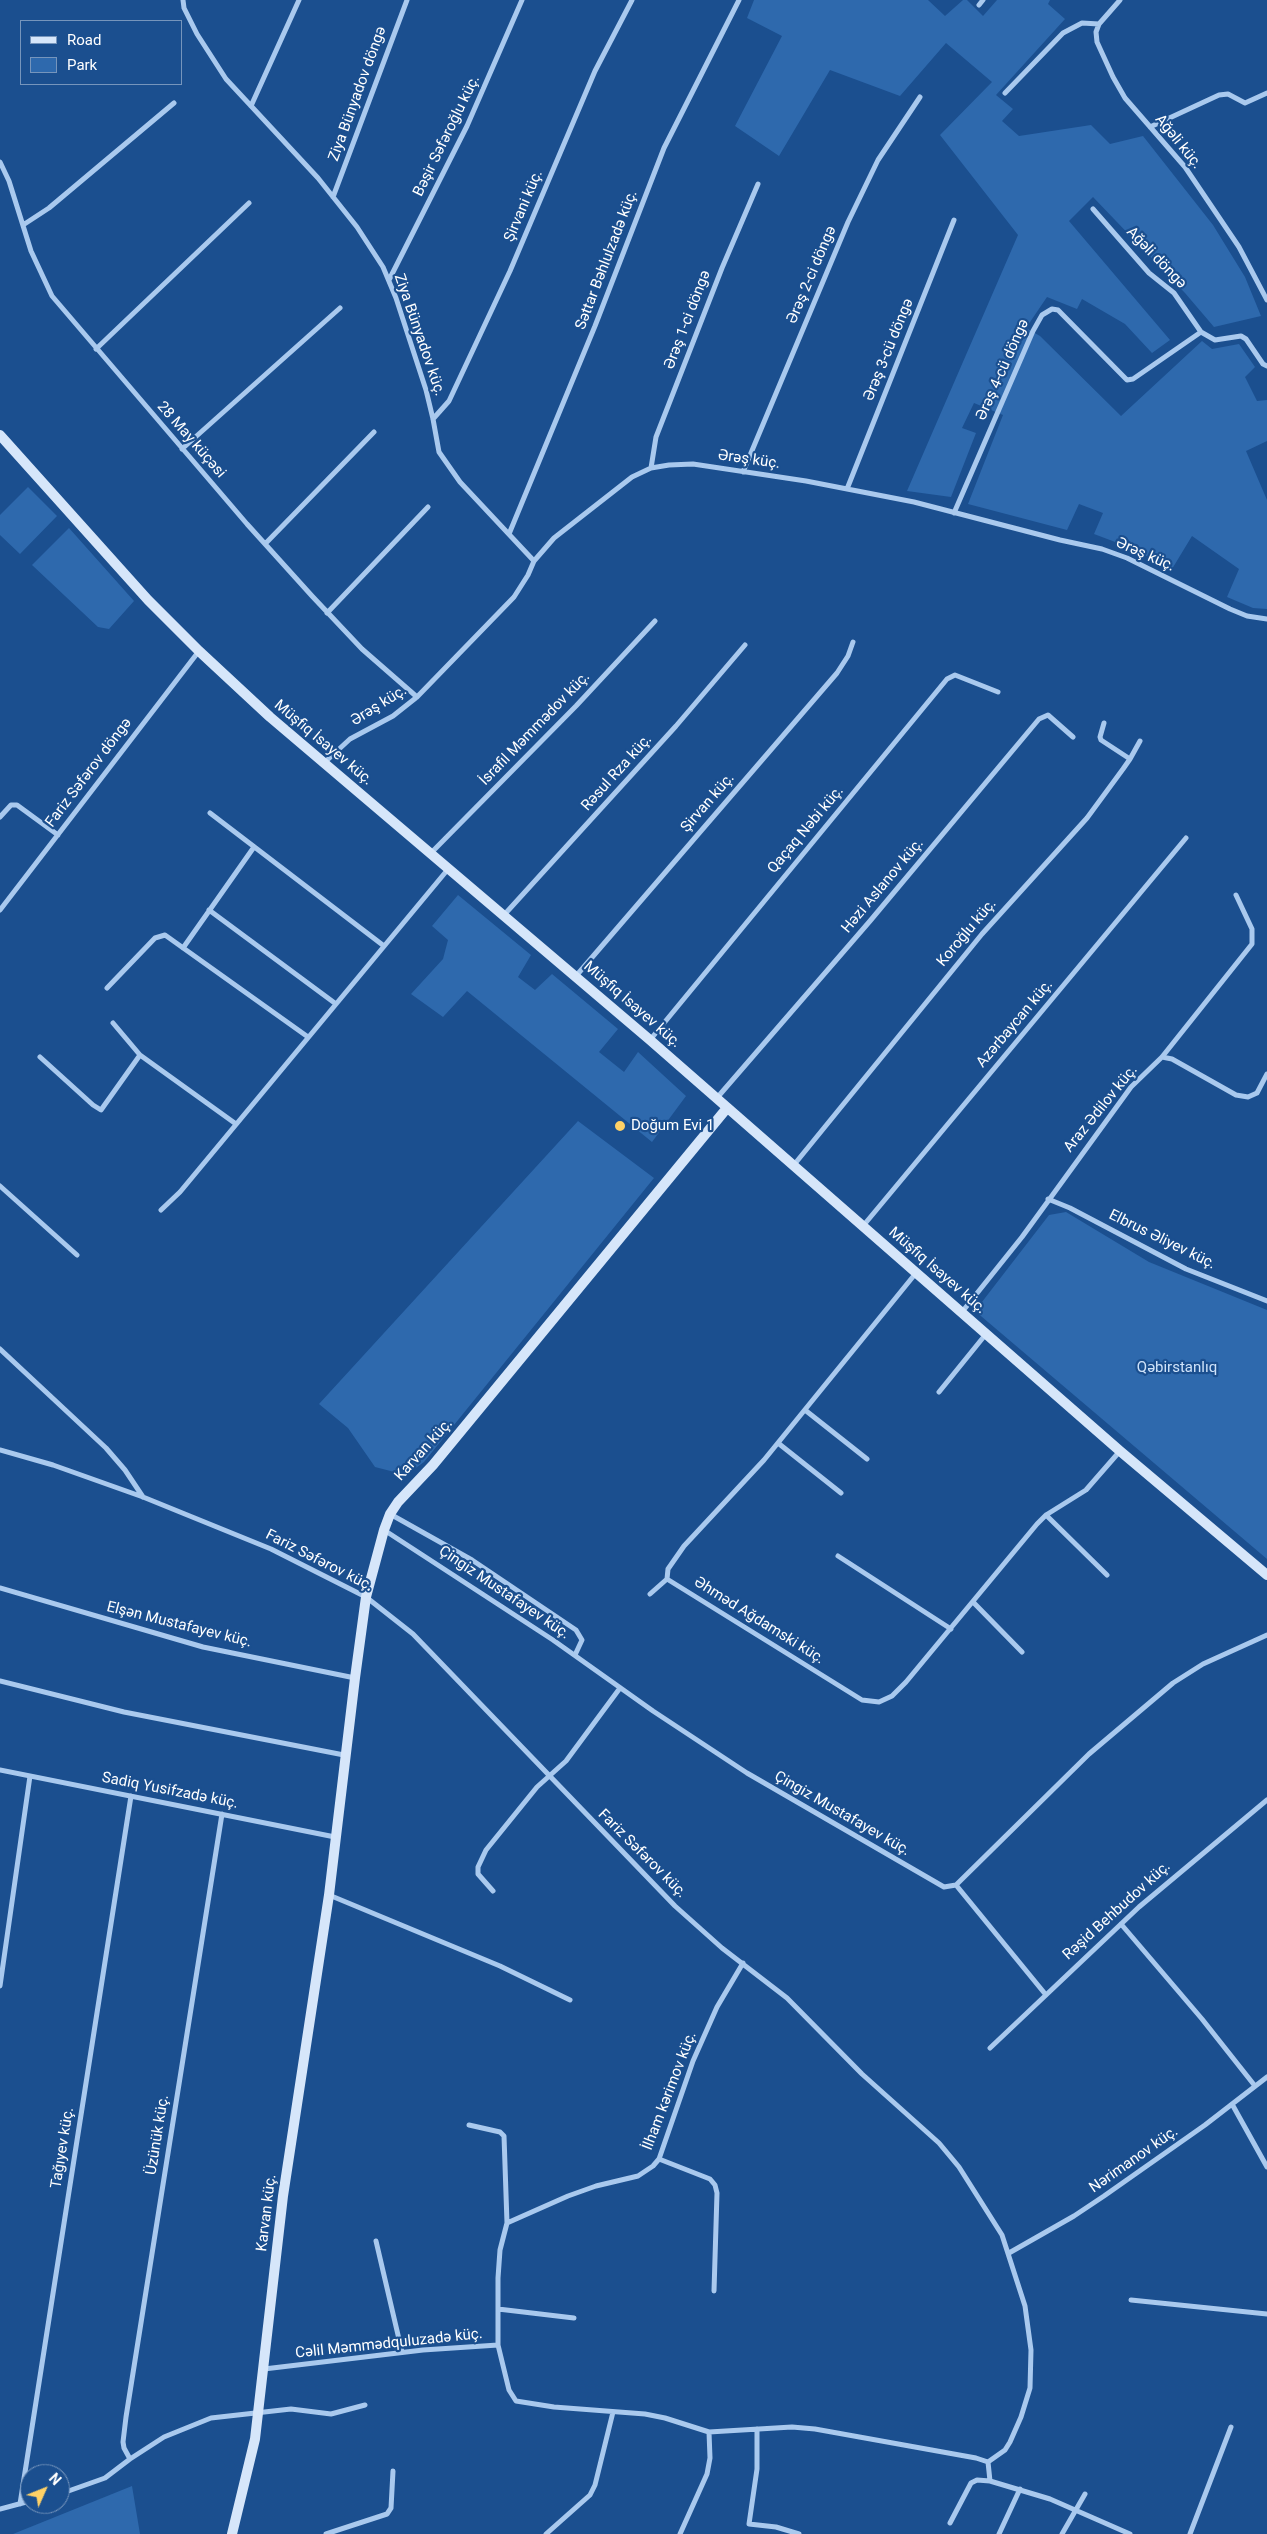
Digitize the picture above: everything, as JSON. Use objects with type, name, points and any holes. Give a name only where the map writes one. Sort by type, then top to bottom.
[{"type":"street","name":"Ziya Bünyadov küç.","points":[[183,0],[184,8],[212,60],[226,79],[333,197],[357,227],[389,280],[434,419],[436,441],[445,463],[534,561]]},
{"type":"street","points":[[251,106],[299,0]]},
{"type":"street","name":"Ziya Bünyadov döngə","points":[[333,197],[407,0]]},
{"type":"street","name":"Bəşir Səfəroğlu küç.","points":[[389,280],[467,126],[522,0]]},
{"type":"street","name":"Şirvani küç.","points":[[434,419],[449,401],[506,280],[594,71],[632,0]]},
{"type":"street","name":"Səttar Bəhlulzadə küç.","points":[[509,534],[664,148],[739,0]]},
{"type":"street","points":[[979,5],[983,0]]},
{"type":"street","points":[[1005,93],[1063,33],[1082,23],[1099,24],[1120,0]]},
{"type":"street","name":"Ağəli küç.","points":[[1099,24],[1097,42],[1125,98],[1175,154],[1228,231],[1253,271],[1267,300]]},
{"type":"street","points":[[1150,127],[1219,95],[1228,94],[1245,103],[1267,93]]},
{"type":"street","name":"Ərəş 2-ci döngə","points":[[743,472],[848,222],[878,160],[920,96]]},
{"type":"street","points":[[23,226],[49,208],[174,103]]},
{"type":"street","name":"28 May küçəsi","points":[[0,162],[9,181],[31,251],[52,296],[265,544],[362,649],[417,697]]},
{"type":"street","name":"Ərəş 1-ci döngə","points":[[651,468],[656,437],[722,268],[758,184]]},
{"type":"street","points":[[96,349],[248,204]]},
{"type":"street","name":"Ağəli döngə","points":[[1094,209],[1149,273],[1174,292],[1201,332]]},
{"type":"street","name":"Ərəş 3-cü döngə","points":[[847,489],[954,220]]},
{"type":"street","points":[[182,449],[340,308]]},
{"type":"street","name":"Ərəş 4-cü döngə","points":[[954,512],[1032,331],[1042,315],[1052,309],[1058,310],[1127,380],[1134,379],[1201,332]]},
{"type":"street","points":[[1201,332],[1214,340],[1241,336],[1246,339],[1263,364],[1267,366]]},
{"type":"street","points":[[265,544],[374,432]]},
{"type":"street","name":"Müşfiq İsayev küç.","points":[[0,435],[148,600],[198,651],[324,764],[431,852],[576,976],[1120,1451],[1267,1575]]},
{"type":"street","name":"Ərəş küç.","points":[[324,764],[350,739],[393,716],[417,697],[514,597],[534,561],[554,538],[616,488],[632,477],[651,468],[693,464],[914,502],[1102,549],[1127,558],[1230,609],[1247,616],[1267,619]]},
{"type":"street","points":[[328,612],[428,507]]},
{"type":"street","name":"İsrafil Məmmədov küç.","points":[[431,852],[576,706],[655,621]]},
{"type":"street","name":"Şirvan küç.","points":[[576,976],[837,673],[848,656],[852,642]]},
{"type":"street","name":"Rəsul Rza küç.","points":[[504,915],[676,726],[746,645]]},
{"type":"street","name":"Fariz Səfərov döngə","points":[[0,910],[198,651]]},
{"type":"street","name":"Qaçaq Nəbi küç.","points":[[650,1040],[947,679],[955,675],[998,692]]},
{"type":"street","name":"Həzi Aslanov küç.","points":[[716,1099],[870,921],[1039,719],[1048,716],[1074,737]]},
{"type":"street","points":[[1104,724],[1100,737],[1101,740],[1130,759]]},
{"type":"street","name":"Koroğlu küç.","points":[[793,1166],[982,934],[1087,818],[1130,759],[1140,741]]},
{"type":"street","points":[[0,817],[11,805],[16,805],[58,835]]},
{"type":"street","points":[[210,813],[384,946]]},
{"type":"street","name":"Azərbaycan küç.","points":[[863,1226],[1186,838]]},
{"type":"street","points":[[183,948],[254,847]]},
{"type":"street","points":[[161,1210],[180,1192],[449,868]]},
{"type":"street","name":"Araz Ədilov küç.","points":[[962,1312],[1022,1237],[1131,1087],[1162,1056],[1252,944],[1252,929],[1236,895]]},
{"type":"street","points":[[209,910],[336,1004]]},
{"type":"street","points":[[107,988],[162,935],[308,1037]]},
{"type":"street","points":[[113,1023],[140,1055],[236,1124]]},
{"type":"street","points":[[40,1057],[93,1106],[101,1110],[140,1055]]},
{"type":"street","points":[[1162,1056],[1172,1059],[1236,1095],[1248,1097],[1257,1093],[1267,1074]]},
{"type":"street","name":"Karvan küç.","points":[[232,2534],[248,2468],[258,2413],[283,2196],[329,1895],[344,1755],[366,1597],[384,1530],[390,1514],[398,1502],[446,1450],[726,1108]]},
{"type":"street","points":[[0,1186],[78,1255]]},
{"type":"street","name":"Elbrus Əliyev küç.","points":[[1048,1199],[1070,1208],[1186,1269],[1267,1301]]},
{"type":"street","points":[[650,1594],[667,1579],[668,1569],[684,1546],[778,1443],[916,1272]]},
{"type":"street","points":[[939,1392],[986,1334]]},
{"type":"street","points":[[0,1349],[106,1448],[125,1470],[143,1497]]},
{"type":"street","points":[[805,1410],[867,1459]]},
{"type":"street","points":[[778,1443],[841,1493]]},
{"type":"street","name":"Fariz Səfərov küç.","points":[[0,1450],[53,1465],[143,1497],[271,1549],[366,1597],[413,1634],[675,1906],[699,1928],[800,2010],[856,2067],[939,2143],[959,2167],[1002,2235],[1025,2306],[1032,2370],[1030,2388],[1021,2417],[1010,2442],[1004,2450],[988,2462]]},
{"type":"street","name":"Əhməd Ağdamski küç.","points":[[667,1579],[862,1700],[879,1702],[892,1696],[1046,1515],[1086,1490],[1120,1451]]},
{"type":"street","points":[[390,1514],[472,1560],[576,1630],[582,1640],[575,1656]]},
{"type":"street","points":[[1046,1515],[1107,1575]]},
{"type":"street","name":"Çingiz Mustafayev küç.","points":[[384,1530],[575,1656],[747,1774],[802,1807],[885,1852],[938,1885],[951,1888],[956,1885]]},
{"type":"street","points":[[838,1556],[950,1629]]},
{"type":"street","name":"Elşən Mustafayev küç.","points":[[0,1588],[203,1647],[355,1678]]},
{"type":"street","points":[[973,1602],[1022,1652]]},
{"type":"street","points":[[1046,1995],[956,1885],[1089,1754],[1173,1683],[1203,1664],[1267,1635]]},
{"type":"street","points":[[0,1681],[124,1712],[344,1755]]},
{"type":"street","points":[[493,1891],[478,1874],[478,1867],[486,1850],[533,1793],[566,1761],[620,1688]]},
{"type":"street","name":"Sadiq Yusifzadə küç.","points":[[0,1770],[336,1837]]},
{"type":"street","points":[[0,1986],[30,1776]]},
{"type":"street","name":"Tağıyev küç.","points":[[26,2464],[131,1796]]},
{"type":"street","name":"Rəşid Behbudov küç.","points":[[990,2048],[1120,1924],[1196,1856],[1267,1800]]},
{"type":"street","name":"Üzünük küç.","points":[[130,2459],[123,2442],[126,2417],[222,1814]]},
{"type":"street","points":[[329,1895],[500,1966],[570,2000]]},
{"type":"street","points":[[1120,1924],[1202,2019],[1255,2086]]},
{"type":"street","name":"İlham kərimov küç.","points":[[507,2224],[568,2196],[596,2186],[638,2176],[646,2172],[659,2159],[693,2061],[717,2007],[743,1962]]},
{"type":"street","name":"Nərimanov küç.","points":[[1008,2253],[1074,2216],[1267,2077]]},
{"type":"street","points":[[1232,2104],[1267,2167]]},
{"type":"street","points":[[469,2125],[500,2132],[504,2136],[507,2224],[500,2250],[498,2345]]},
{"type":"street","points":[[659,2159],[710,2179],[715,2184],[714,2291]]},
{"type":"street","points":[[376,2241],[402,2352]]},
{"type":"street","points":[[1130,2300],[1267,2314]]},
{"type":"street","points":[[498,2308],[574,2318]]},
{"type":"street","name":"Cəlil Məmmədquluzadə küç.","points":[[264,2369],[402,2352],[498,2345],[509,2390],[516,2401],[554,2407],[665,2418],[709,2432],[757,2429],[815,2429],[988,2462]]},
{"type":"street","points":[[70,2490],[105,2478],[164,2437],[211,2418],[300,2409],[332,2414],[365,2405]]},
{"type":"street","points":[[546,2534],[590,2496],[595,2485],[614,2412]]},
{"type":"street","points":[[1190,2534],[1231,2427]]},
{"type":"street","points":[[757,2429],[757,2469],[749,2524],[776,2527],[798,2534]]},
{"type":"street","points":[[680,2534],[706,2474],[710,2458],[709,2432]]},
{"type":"street","points":[[988,2462],[990,2481]]},
{"type":"street","points":[[326,2534],[387,2514],[391,2508],[393,2470]]},
{"type":"street","points":[[950,2523],[971,2483],[977,2480],[990,2481],[1020,2489],[1130,2534]]},
{"type":"street","points":[[999,2534],[1020,2489]]},
{"type":"street","points":[[1062,2534],[1085,2494]]},
{"type":"street","points":[[0,2509],[20,2504]]},
{"type":"green space","points":[[754,0],[928,0],[945,16],[963,0],[967,0],[983,16],[997,0],[1050,0],[1048,4],[1065,19],[996,95],[1013,109],[1002,121],[1019,136],[1091,125],[1110,144],[1143,136],[1213,225],[1245,277],[1261,316],[1214,327],[1185,293],[1093,197],[1069,221],[1170,340],[1152,353],[1125,324],[1082,299],[1077,309],[1047,297],[1026,328],[1040,336],[1121,416],[1202,341],[1212,349],[1239,344],[1255,367],[1245,377],[1257,401],[1267,400],[1267,441],[1246,451],[1267,500],[1267,609],[1253,608],[1227,597],[1239,569],[1192,536],[1172,569],[1131,548],[1094,534],[1103,513],[1079,504],[1067,530],[968,504],[1003,415],[974,403],[962,428],[976,433],[951,497],[907,491],[1018,235],[940,135],[992,82],[946,43],[900,96],[830,70],[779,156],[735,126],[782,36],[747,18]]},
{"type":"green space","points":[[28,487],[57,516],[20,554],[0,535],[0,515]]},
{"type":"green space","points":[[69,528],[134,601],[109,629],[98,627],[32,565]]},
{"type":"green space","points":[[458,895],[531,955],[518,977],[535,990],[552,974],[618,1029],[599,1052],[624,1072],[638,1052],[686,1096],[652,1142],[467,991],[443,1017],[411,994],[443,959],[448,940],[432,926]]},
{"type":"green space","points":[[578,1121],[654,1178],[424,1462],[406,1475],[375,1467],[348,1428],[319,1404]]},
{"type":"green space","name":"Qəbirstanlıq","points":[[1066,1212],[1149,1262],[1267,1310],[1267,1559],[975,1311],[1049,1215]]},
{"type":"green space","points":[[132,2486],[140,2534],[13,2534],[63,2514],[70,2514],[70,2511]]},
{"type":"place","name":"Doğum Evi 1","points":[[620,1126]]}]
